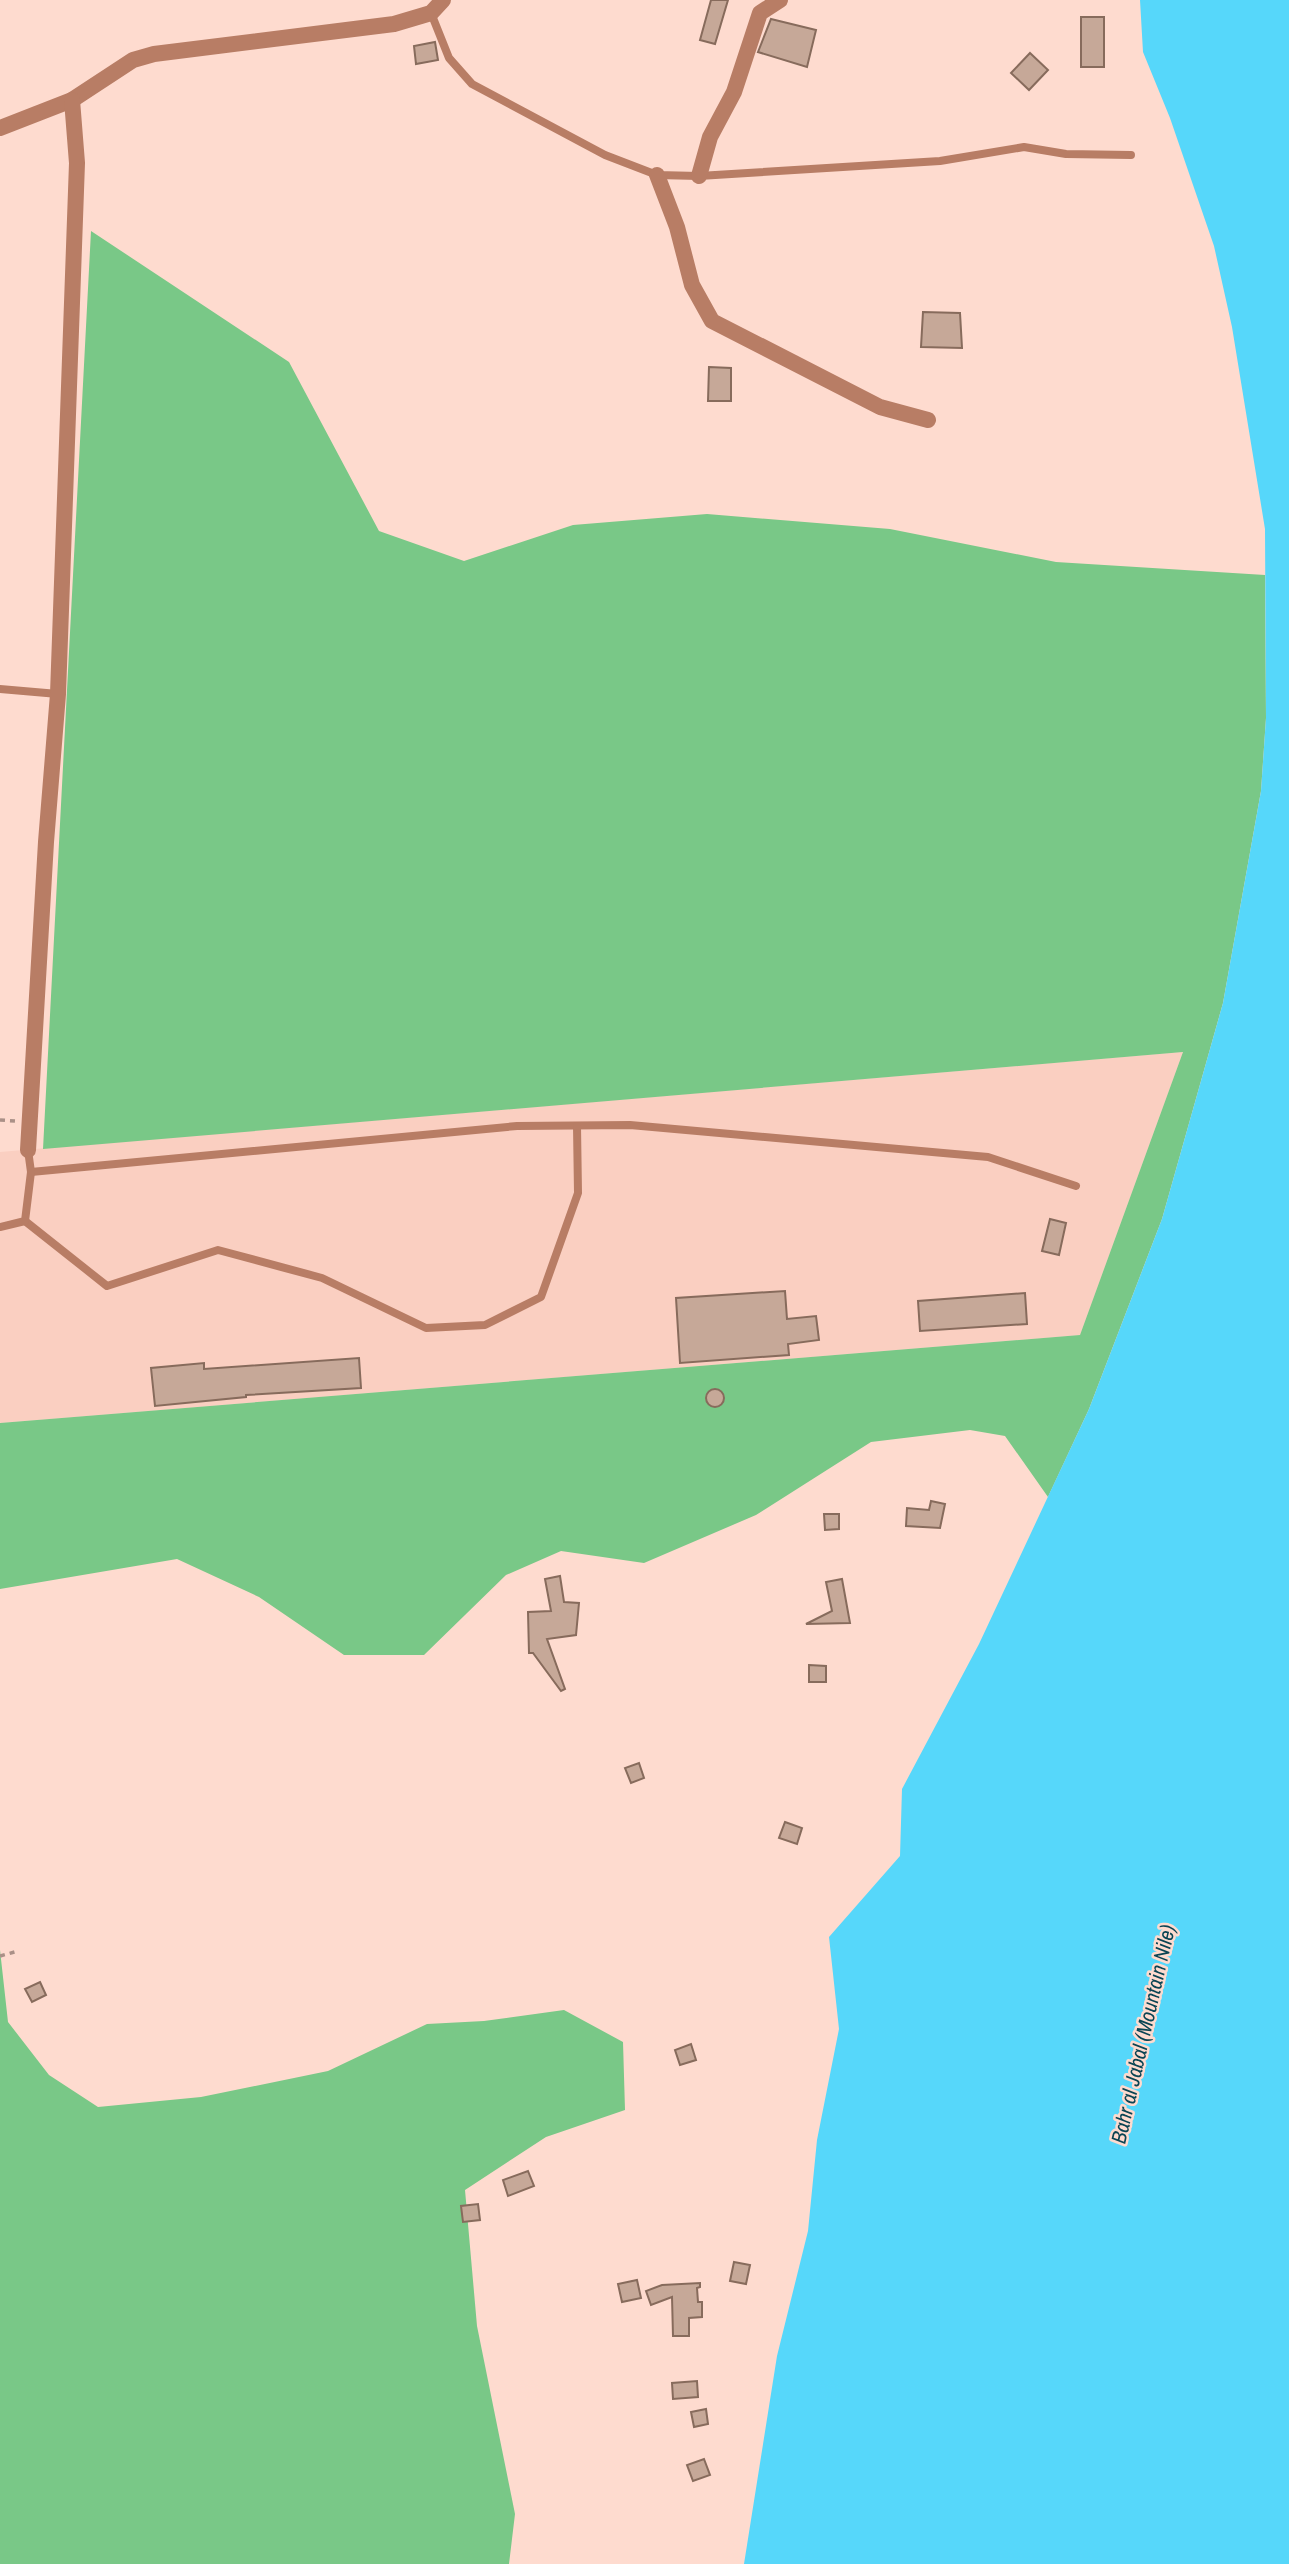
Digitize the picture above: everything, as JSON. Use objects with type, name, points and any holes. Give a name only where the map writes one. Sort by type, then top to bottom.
[{"type":"street","points":[[0,128],[72,100],[133,60],[154,54],[394,24],[431,13],[443,0]]},
{"type":"street","points":[[699,176],[710,138],[734,92],[760,13],[780,0]]},
{"type":"street","points":[[28,1150],[27,1122],[58,694],[77,163],[72,100]]},
{"type":"street","points":[[657,175],[677,227],[692,285],[712,321],[880,407],[928,420]]},
{"type":"lane","points":[[431,13],[449,58],[472,84],[605,155],[657,175],[699,176],[940,161],[1024,147],[1066,154],[1131,155]]},
{"type":"lane","points":[[0,689],[58,694]]},
{"type":"lane","points":[[31,1172],[517,1126],[629,1125],[988,1157],[1076,1186]]},
{"type":"lane","points":[[25,1221],[107,1286],[218,1250],[322,1278],[426,1328],[485,1325],[541,1297],[578,1193],[577,1126]]},
{"type":"lane","points":[[25,1221],[31,1172],[28,1150]]},
{"type":"lane","points":[[0,1227],[25,1221]]},
{"type":"path","points":[[0,1956],[18,1951]]},
{"type":"shaded area","points":[[1183,1052],[1080,1335],[0,1423],[0,1152]]},
{"type":"green space","points":[[91,231],[289,362],[379,531],[464,561],[573,525],[707,514],[890,529],[1056,562],[1265,575],[1266,718],[1261,791],[1223,1003],[1162,1219],[1089,1409],[1048,1497],[1005,1436],[970,1430],[871,1442],[756,1515],[644,1563],[561,1551],[506,1575],[424,1655],[344,1655],[259,1597],[177,1559],[0,1589],[0,1423],[1080,1335],[1183,1052],[43,1149]]},
{"type":"green space","points":[[0,1950],[8,2022],[49,2075],[98,2107],[201,2097],[328,2071],[427,2024],[484,2021],[564,2010],[623,2042],[625,2110],[546,2137],[465,2190],[477,2326],[515,2514],[509,2564],[0,2564]]},
{"type":"water","name":"Bahr al Jabal (Mountain Nile)","points":[[1140,0],[1289,0],[1289,2564],[744,2564],[777,2356],[808,2231],[817,2140],[839,2029],[829,1937],[900,1856],[902,1789],[979,1644],[1089,1409],[1162,1219],[1223,1003],[1261,791],[1266,718],[1265,529],[1232,327],[1214,246],[1170,118],[1143,52]]},
{"type":"building","points":[[711,0],[728,0],[715,44],[700,40]]},
{"type":"building","points":[[1081,17],[1104,17],[1104,67],[1081,67]]},
{"type":"building","points":[[771,19],[816,30],[807,67],[758,52]]},
{"type":"building","points":[[435,42],[438,60],[416,64],[414,46]]},
{"type":"building","points":[[1030,53],[1048,70],[1029,90],[1011,73]]},
{"type":"building","points":[[923,312],[960,313],[962,348],[921,347]]},
{"type":"building","points":[[709,367],[731,368],[731,401],[708,401]]},
{"type":"building","points":[[1050,1219],[1066,1223],[1059,1255],[1042,1251]]},
{"type":"building","points":[[785,1291],[787,1319],[816,1316],[819,1340],[788,1344],[789,1355],[680,1363],[676,1298]]},
{"type":"building","points":[[1025,1293],[1027,1324],[920,1331],[918,1301]]},
{"type":"building","points":[[359,1358],[361,1388],[246,1395],[155,1406],[151,1368],[204,1363],[204,1369]]},
{"type":"building","points":[[715,1389],[721,1392],[724,1398],[721,1404],[715,1407],[709,1404],[706,1398],[709,1392]]},
{"type":"building","points":[[931,1501],[945,1504],[940,1528],[906,1526],[907,1508],[929,1510]]},
{"type":"building","points":[[824,1514],[839,1514],[839,1529],[825,1530]]},
{"type":"building","points":[[560,1576],[564,1602],[579,1603],[576,1635],[547,1639],[565,1689],[561,1691],[533,1653],[529,1653],[528,1612],[551,1611],[545,1579]]},
{"type":"building","points":[[842,1579],[850,1623],[806,1624],[832,1611],[826,1582]]},
{"type":"building","points":[[809,1665],[826,1666],[826,1682],[809,1682]]},
{"type":"building","points":[[639,1763],[644,1778],[631,1783],[625,1768]]},
{"type":"building","points":[[785,1822],[802,1828],[797,1844],[779,1838]]},
{"type":"building","points":[[40,1982],[46,1995],[32,2002],[25,1989]]},
{"type":"building","points":[[691,2044],[696,2060],[680,2065],[675,2050]]},
{"type":"building","points":[[528,2171],[534,2186],[508,2196],[503,2180]]},
{"type":"building","points":[[478,2204],[480,2220],[463,2222],[461,2206]]},
{"type":"building","points":[[734,2262],[750,2265],[746,2284],[730,2281]]},
{"type":"building","points":[[637,2280],[641,2298],[622,2302],[618,2284]]},
{"type":"building","points":[[700,2283],[697,2288],[698,2302],[702,2302],[702,2317],[689,2318],[689,2336],[673,2336],[672,2297],[651,2305],[646,2291],[662,2285]]},
{"type":"building","points":[[697,2381],[698,2397],[673,2399],[672,2383]]},
{"type":"building","points":[[706,2409],[708,2424],[694,2427],[691,2412]]},
{"type":"building","points":[[704,2459],[710,2475],[693,2481],[687,2465]]}]
